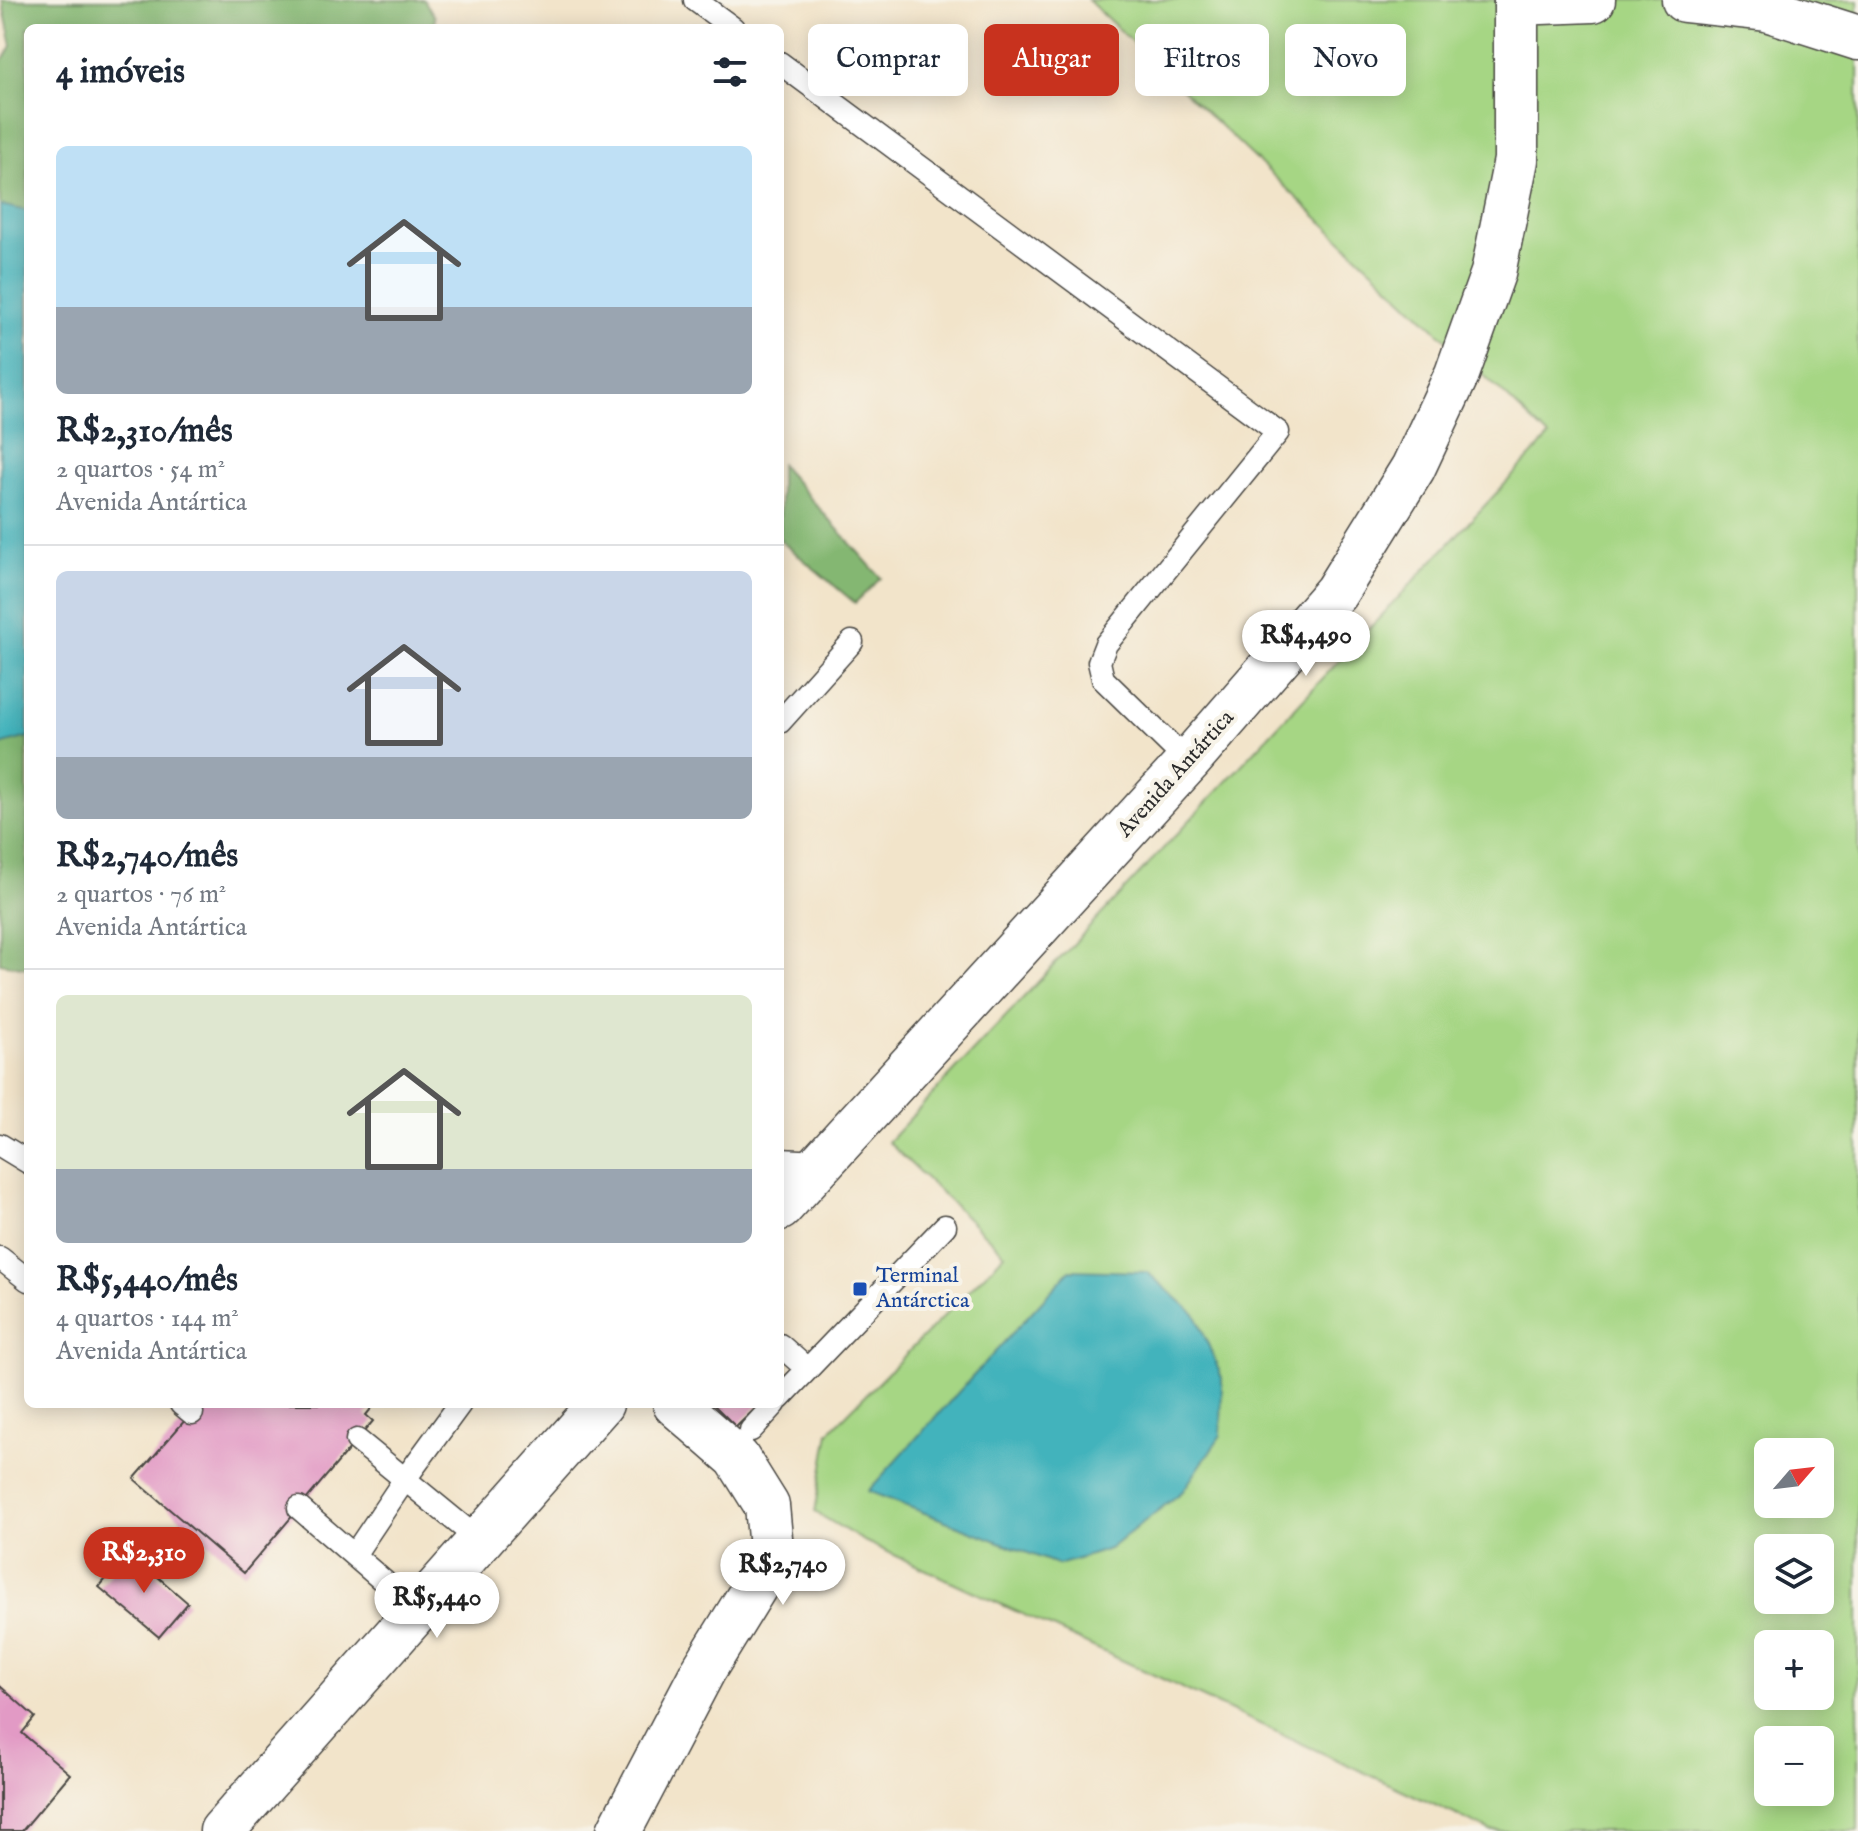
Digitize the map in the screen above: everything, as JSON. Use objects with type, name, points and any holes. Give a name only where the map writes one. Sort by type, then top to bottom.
[{"type":"main road","points":[[1516,2],[1593,0]]},
{"type":"main road","points":[[1684,0],[1767,9],[1858,38]]},
{"type":"main road","name":"Avenida Antártica","points":[[784,1199],[801,1161],[1188,762],[1336,592],[1413,468],[1457,374],[1493,273],[1516,160],[1516,2]]},
{"type":"main road","points":[[222,1831],[597,1408]]},
{"type":"main road","points":[[619,1831],[703,1671],[772,1559],[767,1506],[737,1458],[680,1408]]},
{"type":"lane","points":[[695,0],[728,24]]},
{"type":"lane","points":[[784,66],[1278,432],[1106,644],[1099,662],[1103,679],[1188,762]]},
{"type":"lane","points":[[784,718],[852,642]]},
{"type":"lane","points":[[0,1145],[24,1160]]},
{"type":"lane","points":[[784,1394],[945,1226]]},
{"type":"lane","points":[[0,1258],[24,1277]]},
{"type":"lane","points":[[784,1349],[807,1369]]},
{"type":"lane","points":[[354,1555],[457,1408]]},
{"type":"lane","points":[[751,1430],[771,1408]]},
{"type":"lane","points":[[357,1440],[479,1540]]},
{"type":"lane","points":[[299,1508],[417,1610]]},
{"type":"green space","points":[[2,0],[424,0],[435,17],[434,24],[24,24],[24,967],[0,963],[0,63],[12,46]]},
{"type":"green space","points":[[1088,0],[1858,0],[1858,1831],[1491,1831],[864,1541],[815,1512],[829,1432],[1005,1254],[888,1142],[1549,437],[1189,96],[1269,96],[1269,24],[1135,24],[1135,45],[1119,29],[1119,24],[1113,24]]},
{"type":"green space","points":[[784,469],[881,578],[855,603],[784,543]]},
{"type":"water","points":[[0,205],[24,210],[24,738],[0,745]]},
{"type":"water","points":[[1070,1270],[1147,1272],[1196,1315],[1222,1378],[1221,1435],[1183,1491],[1109,1549],[1059,1565],[868,1491]]},
{"type":"building","points":[[196,1408],[372,1408],[366,1415],[373,1421],[244,1573],[134,1479]]},
{"type":"building","points":[[717,1408],[756,1408],[736,1427]]},
{"type":"building","points":[[129,1552],[188,1603],[159,1637],[99,1587]]},
{"type":"building","points":[[0,1686],[35,1717],[22,1733],[70,1774],[22,1831],[0,1831]]},
{"type":"place","name":"Terminal Antárctica","points":[[860,1289]]}]
